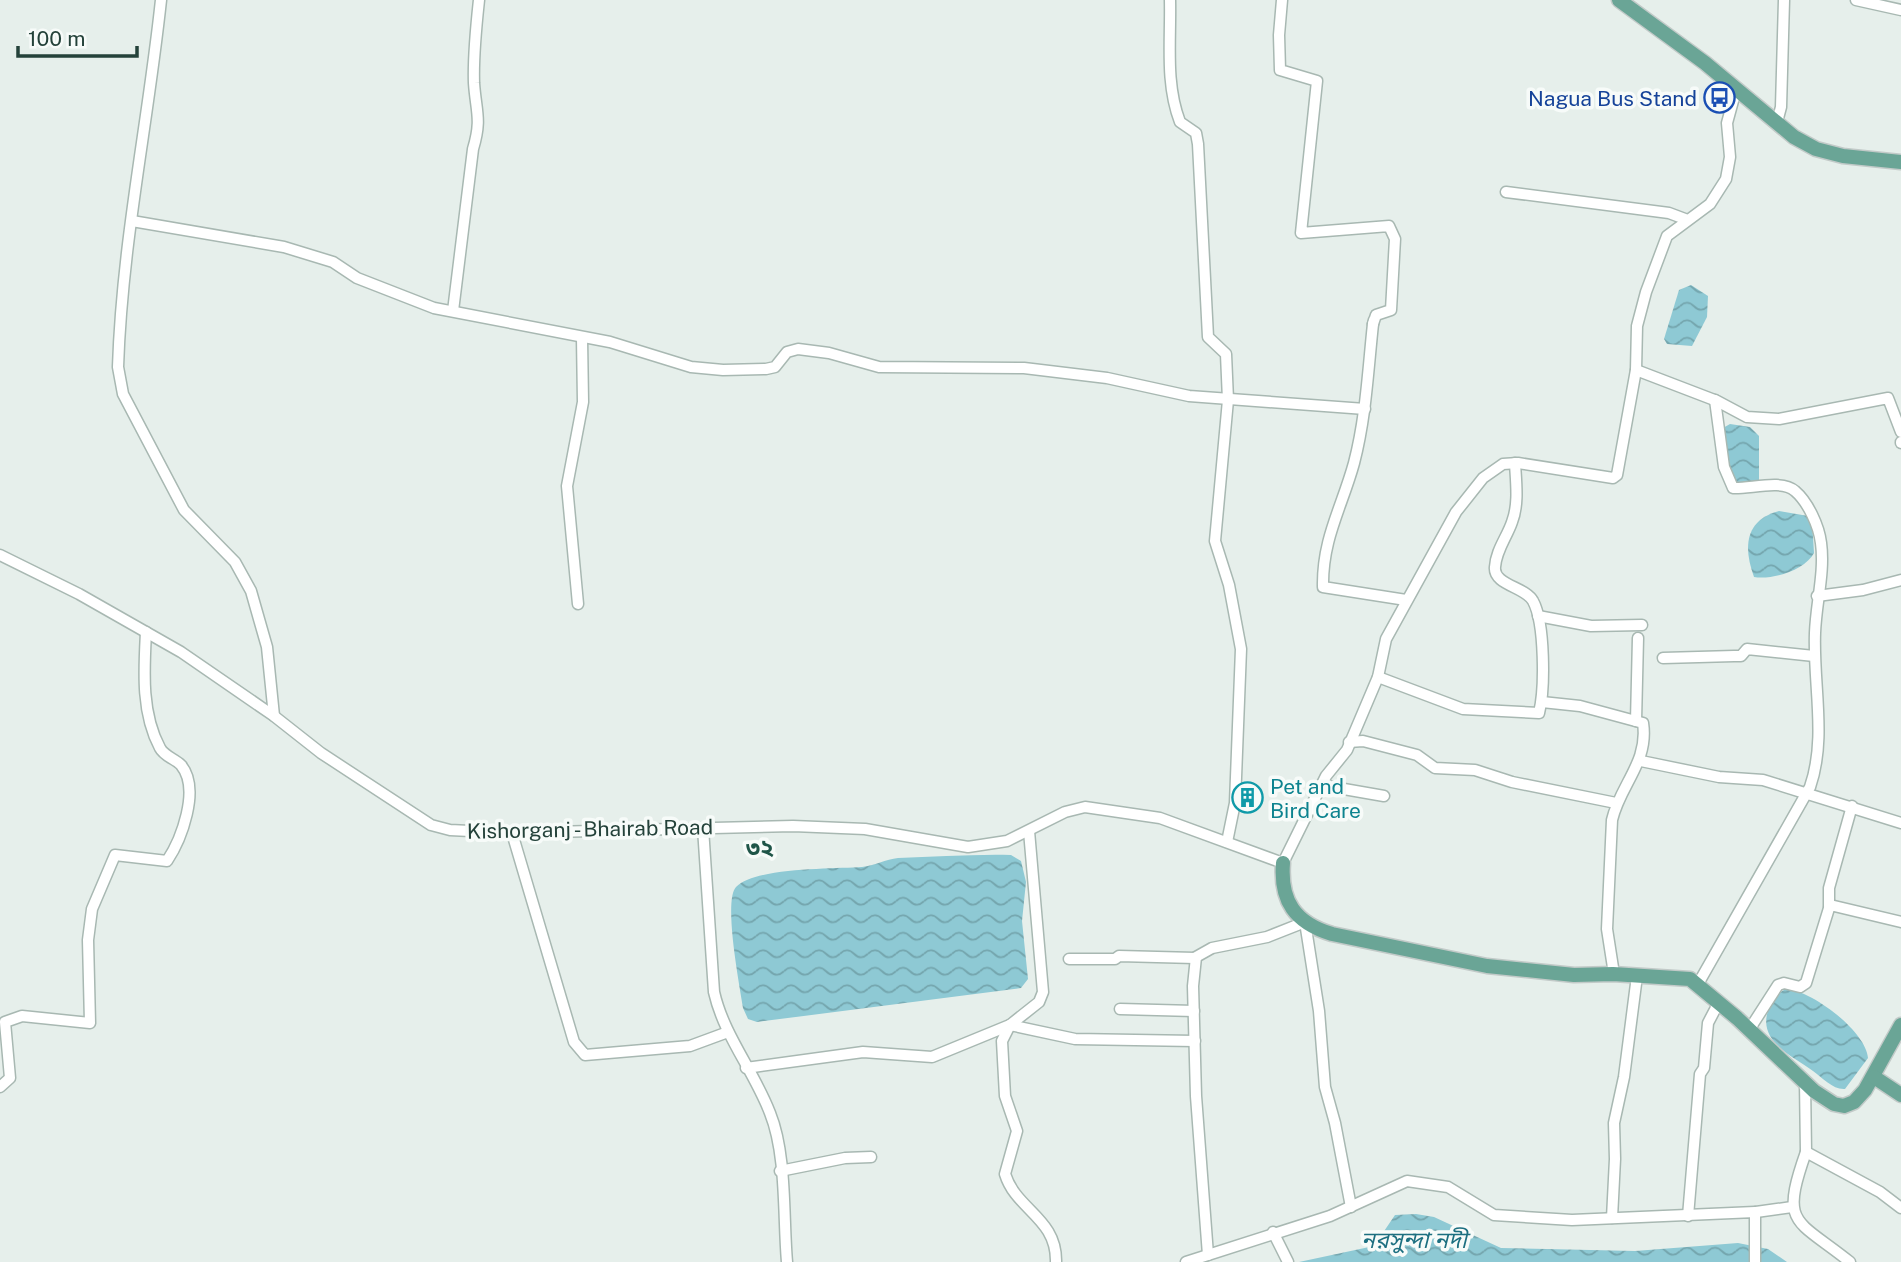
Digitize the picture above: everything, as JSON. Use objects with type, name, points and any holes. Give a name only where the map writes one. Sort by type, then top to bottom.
[{"type":"main road","points":[[1619,0],[1816,149],[1843,156],[1901,162]]},
{"type":"main road","points":[[1283,863],[1283,893],[1305,922],[1332,934],[1487,965],[1574,975],[1678,977],[1698,984],[1805,1083],[1834,1104],[1844,1106],[1854,1102],[1874,1077],[1901,1025]]},
{"type":"main road","points":[[1874,1077],[1901,1095]]},
{"type":"street","points":[[161,0],[146,126],[132,199],[132,221],[120,317],[118,367],[123,394],[188,516],[235,562],[251,591],[267,647],[274,716]]},
{"type":"street","points":[[453,311],[473,149],[480,124],[474,85],[474,47],[479,0]]},
{"type":"street","points":[[1170,0],[1172,86],[1180,122],[1197,136],[1208,337],[1225,352],[1228,400],[1215,541],[1229,585],[1241,649],[1235,803],[1227,842]]},
{"type":"street","points":[[1282,0],[1280,70],[1317,81],[1301,233],[1389,226],[1395,239],[1391,310],[1376,315],[1374,322],[1365,409],[1345,498],[1330,524],[1324,552],[1323,588],[1406,600]]},
{"type":"street","points":[[1777,122],[1782,107],[1784,0]]},
{"type":"street","points":[[1856,0],[1901,10]]},
{"type":"street","points":[[1283,863],[1321,785],[1348,750],[1349,742],[1378,677],[1386,639],[1456,513],[1475,486],[1503,464],[1515,463],[1615,477],[1636,370],[1637,326],[1646,292],[1667,236],[1685,219],[1710,204],[1726,179],[1730,157],[1727,123],[1736,90]]},
{"type":"street","points":[[1506,192],[1668,213],[1685,219]]},
{"type":"street","points":[[132,221],[284,247],[333,262],[357,278],[404,297],[453,311],[610,342],[691,367],[723,370],[771,368],[786,352],[799,349],[889,368],[995,367],[1065,371],[1156,392],[1228,400],[1365,409]]},
{"type":"street","points":[[578,604],[567,486],[583,402],[582,338]]},
{"type":"street","points":[[1636,370],[1715,400],[1747,417],[1779,419],[1888,398],[1901,432]]},
{"type":"street","points":[[1698,984],[1807,792],[1820,756],[1814,656],[1821,540],[1802,498],[1793,488],[1784,485],[1733,488],[1724,467],[1715,400]]},
{"type":"street","points":[[1378,677],[1463,709],[1532,715],[1539,713],[1542,702],[1538,616],[1533,599],[1497,576],[1494,568],[1500,546],[1516,511],[1515,463]]},
{"type":"street","name":"Kishorganj - Bhairab Road","points":[[0,555],[79,594],[146,632],[216,675],[321,753],[431,825],[450,830],[512,833],[793,826],[864,829],[968,846],[988,845],[1029,831],[1065,811],[1086,807],[1135,812],[1283,863]]},
{"type":"street","points":[[1818,596],[1863,590],[1901,580]]},
{"type":"street","points":[[1538,616],[1591,626],[1642,625]]},
{"type":"street","points":[[0,1087],[10,1078],[5,1022],[22,1016],[90,1023],[88,940],[92,909],[115,856],[167,862],[181,839],[188,803],[188,783],[182,766],[161,750],[142,689],[146,632]]},
{"type":"street","points":[[1636,721],[1638,638]]},
{"type":"street","points":[[1663,658],[1741,656],[1747,649],[1814,656]]},
{"type":"street","points":[[1542,702],[1580,706],[1643,723],[1641,761],[1616,803],[1610,834],[1606,929],[1614,974]]},
{"type":"street","points":[[1349,742],[1363,741],[1417,755],[1435,768],[1475,770],[1512,782],[1616,803]]},
{"type":"street","points":[[1641,761],[1719,777],[1763,779],[1901,823]]},
{"type":"street","points":[[1321,785],[1384,796]]},
{"type":"street","points":[[1749,1030],[1774,989],[1784,983],[1797,987],[1806,983],[1829,906],[1829,888],[1852,806]]},
{"type":"street","points":[[702,828],[710,967],[720,1018],[771,1115],[780,1171],[786,1262]]},
{"type":"street","points":[[746,1068],[863,1052],[932,1057],[1010,1025],[1039,1002],[1043,992],[1029,831]]},
{"type":"street","points":[[512,833],[574,1042],[580,1052],[585,1055],[669,1050],[690,1046],[728,1032]]},
{"type":"street","points":[[1829,906],[1840,906],[1901,922]]},
{"type":"street","points":[[1069,959],[1115,959],[1119,956],[1195,958],[1212,948],[1267,937],[1305,922],[1320,1011],[1325,1087],[1335,1123],[1351,1207]]},
{"type":"street","points":[[1195,958],[1195,1041],[1208,1255]]},
{"type":"street","points":[[1612,1218],[1614,1123],[1624,1077],[1637,976]]},
{"type":"street","points":[[1688,1216],[1700,1074],[1704,1068],[1708,1023],[1719,1002]]},
{"type":"street","points":[[1121,1009],[1194,1011]]},
{"type":"street","points":[[1010,1025],[1075,1039],[1195,1041]]},
{"type":"street","points":[[1010,1025],[1002,1041],[1002,1076],[1007,1104],[1017,1131],[1005,1174],[1019,1198],[1044,1224],[1053,1240],[1056,1262]]},
{"type":"street","points":[[1805,1083],[1806,1152],[1792,1207],[1801,1224],[1850,1262]]},
{"type":"street","points":[[1806,1152],[1880,1192],[1901,1208]]},
{"type":"street","points":[[780,1171],[845,1158],[872,1157]]},
{"type":"street","points":[[1186,1262],[1273,1232],[1300,1226],[1351,1207],[1407,1181],[1448,1187],[1494,1215],[1612,1218],[1688,1216],[1792,1207]]},
{"type":"street","points":[[1755,1262],[1756,1212]]},
{"type":"street","points":[[1273,1232],[1288,1262]]},
{"type":"water","points":[[1691,285],[1708,296],[1707,317],[1692,346],[1667,344],[1664,339],[1679,290]]},
{"type":"water","points":[[1730,424],[1750,427],[1759,436],[1759,483],[1737,485],[1727,463],[1723,428]]},
{"type":"water","points":[[1779,511],[1808,516],[1812,521],[1814,553],[1796,569],[1770,577],[1754,577],[1748,555],[1753,528],[1768,515]]},
{"type":"water","points":[[1011,855],[1021,861],[1026,882],[1022,921],[1028,979],[1021,988],[757,1022],[748,1019],[743,1008],[736,964],[731,909],[732,895],[736,887],[746,880],[777,872],[866,866],[898,858]]},
{"type":"water","points":[[1786,989],[1809,996],[1836,1014],[1865,1047],[1868,1058],[1845,1089],[1828,1083],[1786,1053],[1771,1038],[1766,1020],[1769,1008],[1775,997]]},
{"type":"water","name":"নরসুন্দা নদী","points":[[1395,1215],[1434,1217],[1501,1248],[1635,1251],[1738,1243],[1768,1249],[1787,1262],[1299,1262],[1374,1246]]},
{"type":"place","name":"Nagua Bus Stand","points":[[1720,98]]},
{"type":"place","name":"Pet and Bird Care","points":[[1247,798]]},
{"type":"district","name":"৩২","points":[[760,847]]}]
